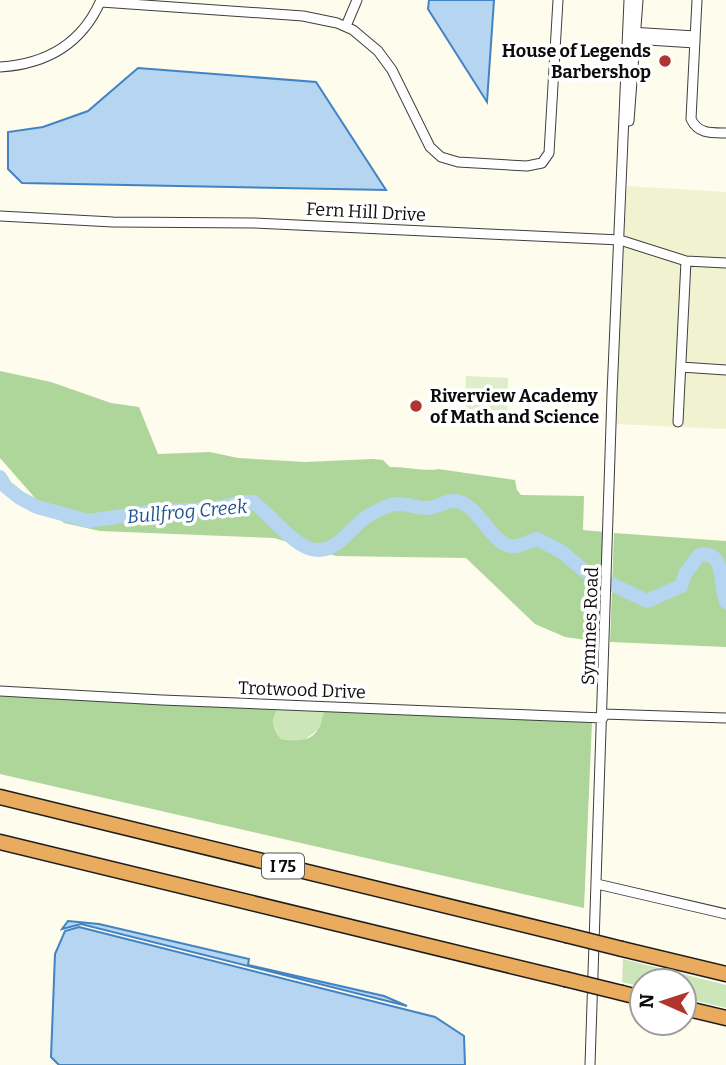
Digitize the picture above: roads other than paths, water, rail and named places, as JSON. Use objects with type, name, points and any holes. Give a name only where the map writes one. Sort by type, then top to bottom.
[{"type":"highway","name":"I 75","points":[[0,797],[726,974]]},
{"type":"highway","name":"I 75","points":[[0,842],[628,994]]},
{"type":"highway","points":[[698,1011],[726,1018]]},
{"type":"street","points":[[346,26],[357,0]]},
{"type":"street","points":[[0,67],[33,63],[52,55],[84,30],[101,1],[327,19],[346,26],[370,43],[386,61],[430,147],[442,158],[458,162],[536,166],[547,159],[550,145],[558,0]]},
{"type":"street","name":"Symmes Road","points":[[590,1065],[612,406],[631,36],[629,0]]},
{"type":"street","name":"Symmes Road","points":[[631,36],[638,0]]},
{"type":"street","points":[[697,0],[691,119],[701,131],[726,133]]},
{"type":"street","points":[[631,36],[695,40]]},
{"type":"street","name":"Fern Hill Drive","points":[[0,216],[113,222],[254,223],[620,240],[686,261],[726,263]]},
{"type":"street","points":[[678,422],[686,261]]},
{"type":"street","points":[[681,367],[726,370]]},
{"type":"street","name":"Trotwood Drive","points":[[0,691],[162,700],[726,718]]},
{"type":"street","points":[[597,884],[726,914]]},
{"type":"water","points":[[429,0],[494,0],[487,102],[428,9]]},
{"type":"water","points":[[138,68],[316,82],[386,190],[22,183],[8,169],[8,132],[43,127],[88,111]]},
{"type":"water","points":[[68,921],[99,924],[249,959],[248,965],[384,996],[407,1006],[81,924],[62,929]]},
{"type":"water","points":[[79,927],[435,1017],[464,1036],[465,1065],[59,1065],[51,1057],[55,954],[65,931]]},
{"type":"waterway","name":"Bullfrog Creek","points":[[0,477],[6,487],[37,507],[88,521],[253,502],[295,541],[311,549],[320,550],[327,549],[341,540],[366,517],[393,504],[429,508],[455,501],[464,503],[508,546],[537,539],[562,552],[586,572],[647,601],[681,586],[685,574],[699,555],[714,557],[718,562],[726,602]]},
{"type":"place","name":"House of Legends Barbershop","points":[[665,61]]},
{"type":"place","name":"Riverview Academy of Math and Science","points":[[416,406]]}]
